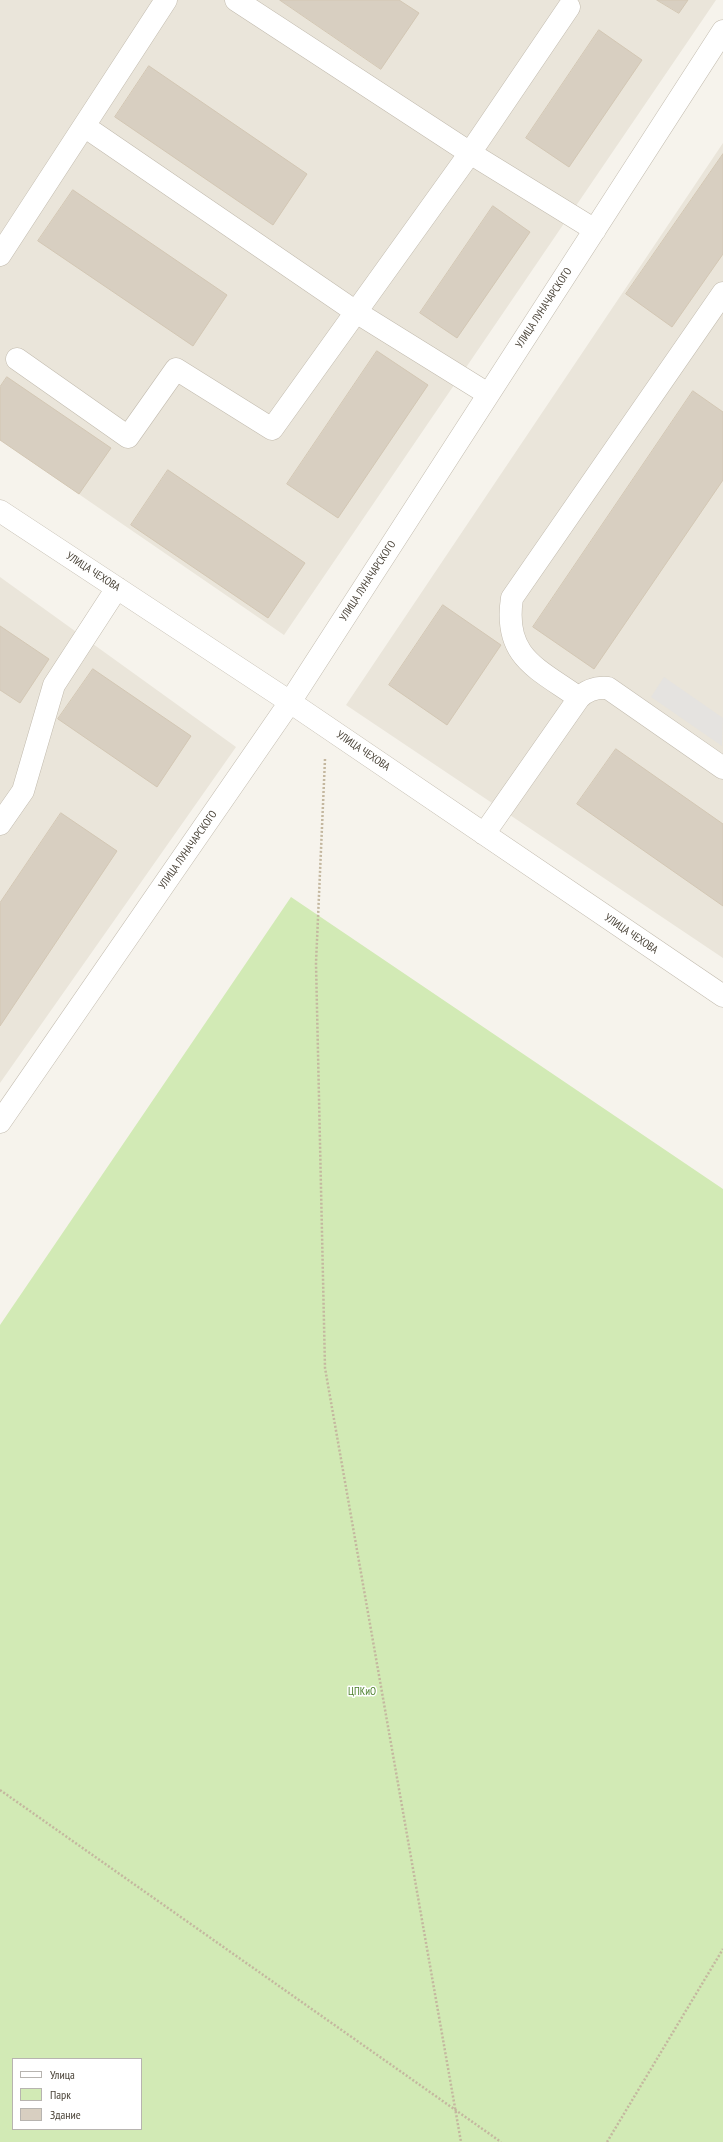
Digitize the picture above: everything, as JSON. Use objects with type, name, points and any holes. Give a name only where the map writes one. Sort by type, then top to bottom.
[{"type":"street","points":[[1,252],[166,0]]},
{"type":"street","points":[[236,0],[470,153],[595,230]]},
{"type":"street","points":[[17,359],[128,437],[176,369],[272,429],[470,153],[570,7]]},
{"type":"street","name":"УЛИЦА ЛУНАЧАРСКОГО","points":[[0,1122],[290,702],[723,31]]},
{"type":"street","points":[[84,126],[356,312],[488,394]]},
{"type":"street","points":[[579,698],[524,659],[516,645],[511,631],[509,614],[512,598],[723,293]]},
{"type":"street","name":"УЛИЦА ЧЕХОВА","points":[[0,511],[290,702],[723,996]]},
{"type":"street","points":[[0,824],[23,790],[54,685],[117,588]]},
{"type":"street","points":[[484,834],[579,698],[588,690],[608,688],[723,768]]},
{"type":"path","points":[[326,727],[316,963],[325,1368],[461,2142]]},
{"type":"path","points":[[0,1790],[501,2142]]},
{"type":"path","points":[[607,2142],[723,1948]]},
{"type":"shaded area","points":[[0,0],[716,0],[284,635],[0,440]]},
{"type":"shaded area","points":[[723,143],[723,958],[346,705]]},
{"type":"shaded area","points":[[0,577],[236,747],[0,1083]]},
{"type":"shaded area","points":[[664,677],[723,718],[722,746],[651,697]]},
{"type":"green space","name":"ЦПКиО","points":[[291,897],[723,1189],[723,2142],[0,2142],[0,1325]]},
{"type":"building","points":[[280,0],[399,0],[419,13],[381,69]]},
{"type":"building","points":[[657,0],[688,0],[679,13]]},
{"type":"building","points":[[599,30],[642,60],[569,167],[526,138]]},
{"type":"building","points":[[149,66],[307,174],[273,225],[115,117]]},
{"type":"building","points":[[723,154],[723,254],[672,327],[626,294]]},
{"type":"building","points":[[73,190],[227,295],[193,346],[38,241]]},
{"type":"building","points":[[493,206],[530,232],[457,338],[420,313]]},
{"type":"building","points":[[377,351],[428,385],[338,518],[287,484]]},
{"type":"building","points":[[7,377],[111,448],[79,494],[0,440],[0,387]]},
{"type":"building","points":[[693,391],[723,412],[723,480],[594,669],[533,627]]},
{"type":"building","points":[[168,470],[305,563],[268,618],[131,525]]},
{"type":"building","points":[[443,605],[501,645],[447,725],[389,685]]},
{"type":"building","points":[[0,626],[49,659],[20,703],[0,690]]},
{"type":"building","points":[[93,669],[191,736],[157,787],[58,719]]},
{"type":"building","points":[[616,749],[723,824],[723,906],[577,804]]},
{"type":"building","points":[[61,813],[117,851],[0,1026],[0,903]]}]
